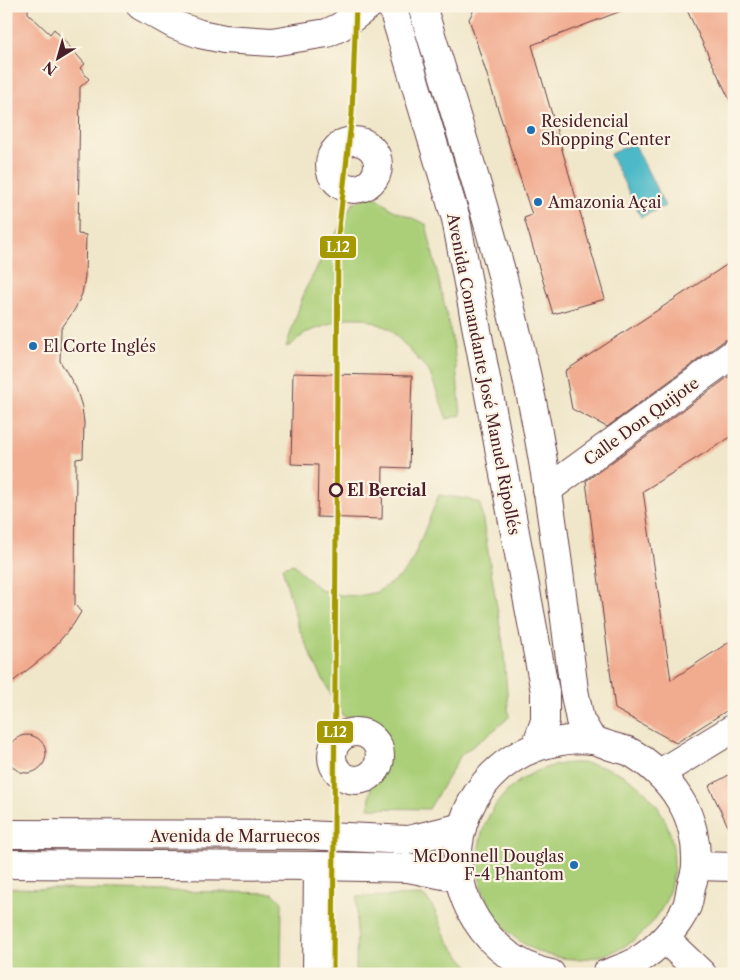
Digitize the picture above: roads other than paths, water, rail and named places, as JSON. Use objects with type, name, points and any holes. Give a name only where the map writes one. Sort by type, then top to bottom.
[{"type":"street","points":[[141,6],[175,25],[200,34],[232,40],[272,42],[327,33],[340,27],[368,6]]},
{"type":"street","name":"Avenida Comandante José Manuel Ripollés","points":[[392,6],[456,219],[545,692],[545,722],[536,746]]},
{"type":"street","name":"Avenida Comandante José Manuel Ripollés","points":[[422,6],[493,236],[526,370],[547,490],[574,690],[580,720],[592,740]]},
{"type":"street","name":"Calle Don Quijote","points":[[547,490],[734,353]]},
{"type":"street","points":[[660,774],[734,728]]},
{"type":"street","points":[[543,973],[510,957],[486,936],[469,909],[459,878],[458,852],[462,827],[473,800],[490,776],[514,757],[536,746],[566,740],[592,740],[629,751],[660,774],[681,800],[693,832],[696,866],[687,905],[665,939],[636,962],[606,974]]},
{"type":"street","name":"Avenida de Marruecos","points":[[6,834],[306,835],[408,840],[462,827]]},
{"type":"street","name":"Avenida de Marruecos","points":[[6,864],[408,868],[459,878]]},
{"type":"street","points":[[317,974],[318,866]]},
{"type":"street","points":[[696,866],[734,867]]},
{"type":"street","points":[[665,939],[702,974]]},
{"type":"water","points":[[634,143],[665,206],[641,217],[610,154]]},
{"type":"place","name":"Residencial Shopping Center","points":[[531,130]]},
{"type":"place","name":"Amazonia Açai","points":[[538,202]]},
{"type":"place","name":"El Corte Inglés","points":[[33,346]]},
{"type":"place","name":"El Bercial","points":[[336,490]]},
{"type":"place","name":"McDonnell Douglas F-4 Phantom","points":[[574,865]]}]
